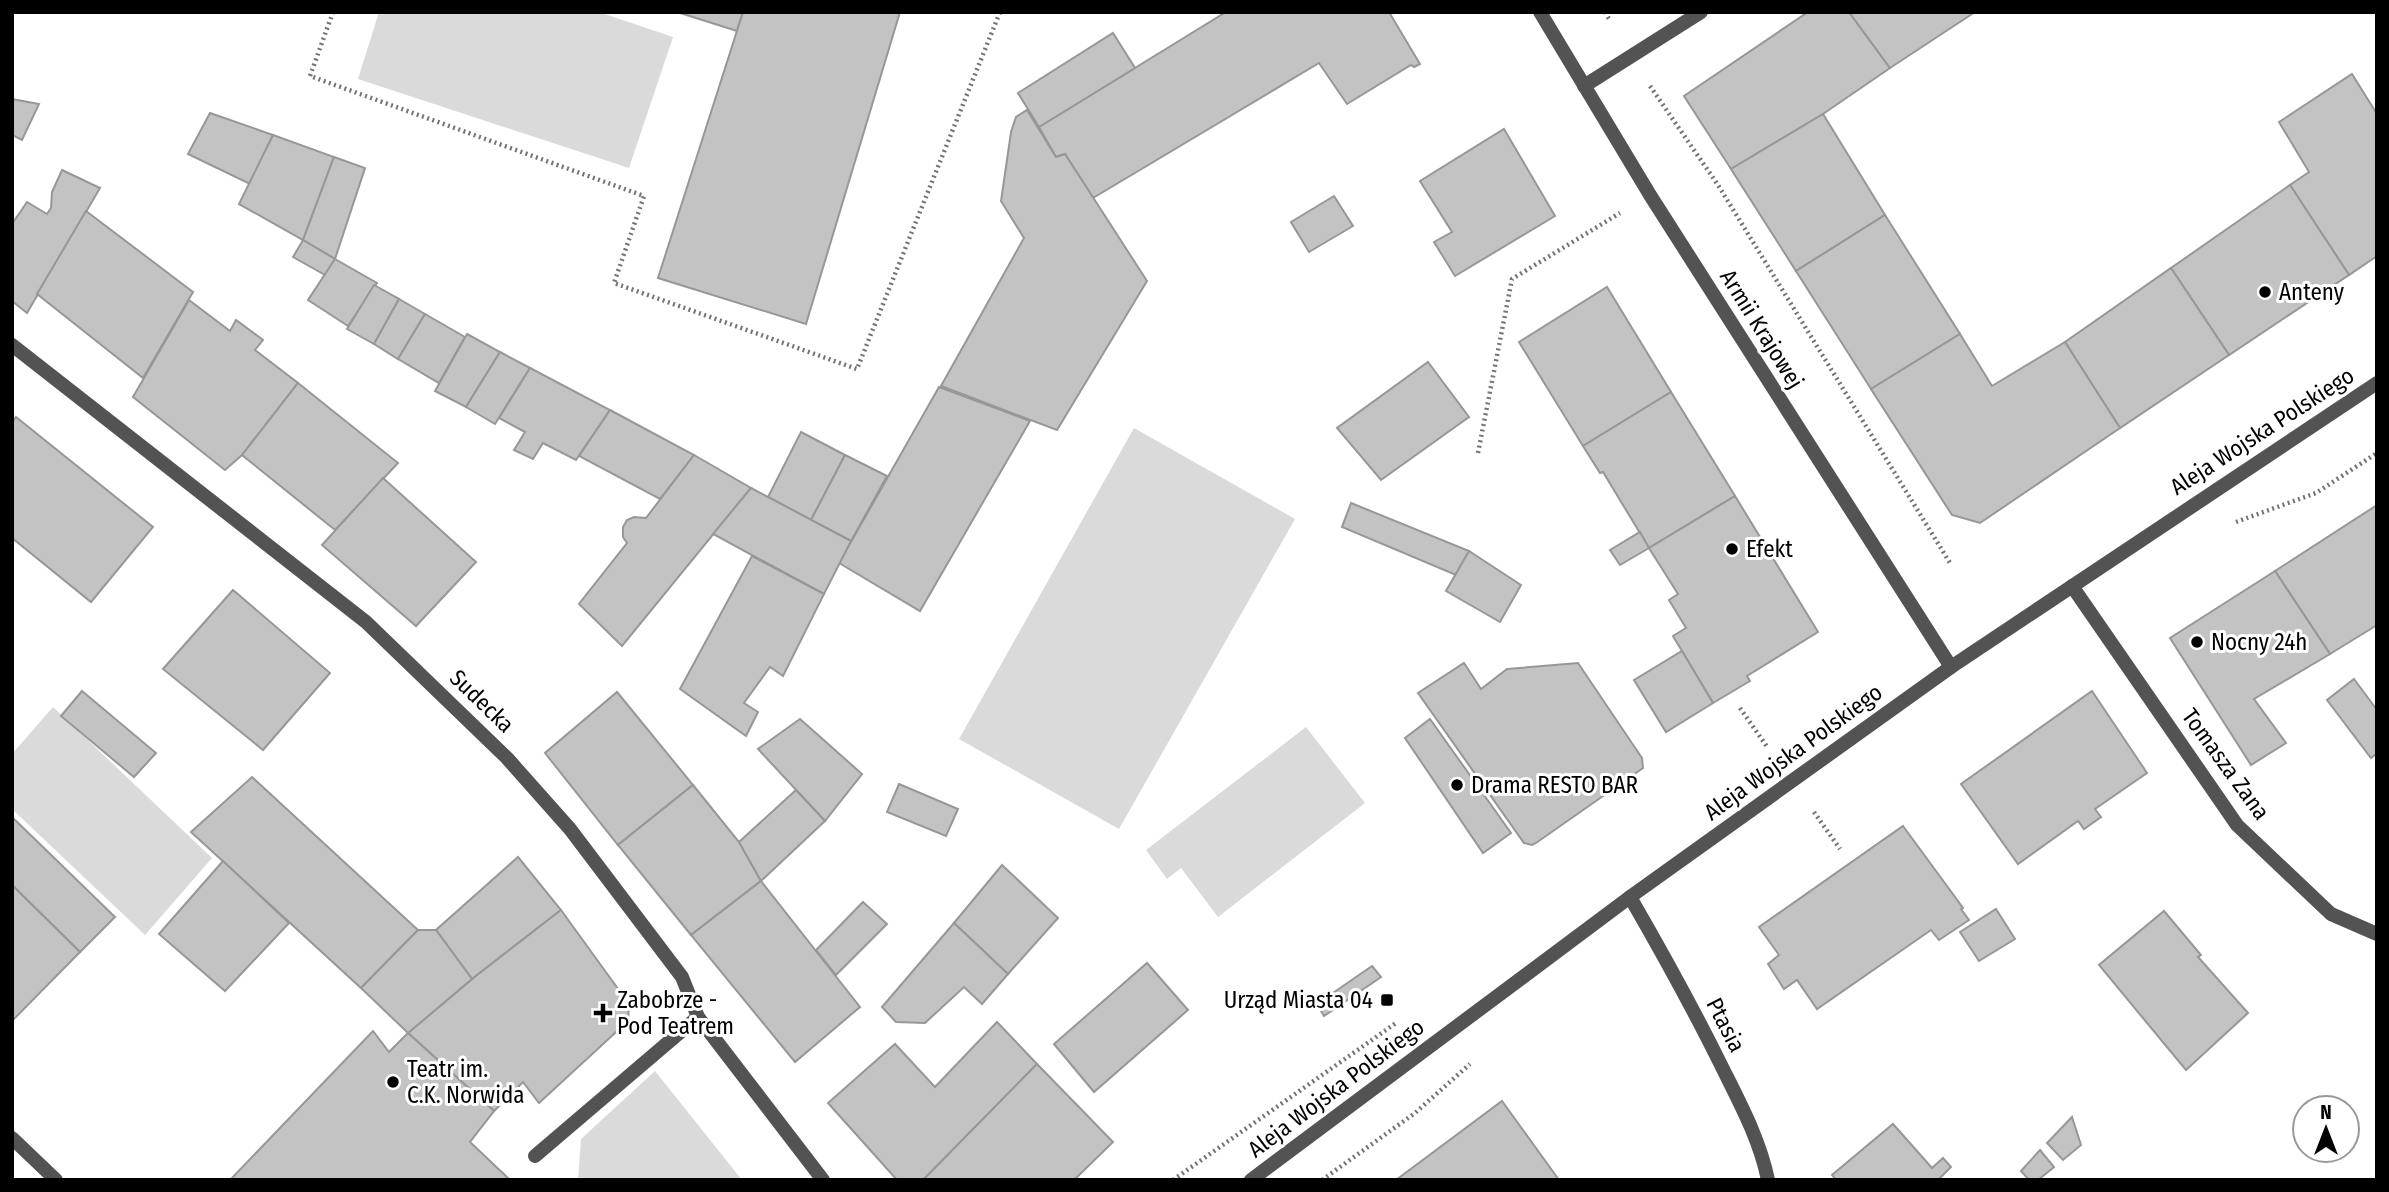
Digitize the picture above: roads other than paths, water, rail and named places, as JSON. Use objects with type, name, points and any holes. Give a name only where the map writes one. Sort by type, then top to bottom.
[{"type":"street","name":"Armii Krajowej","points":[[1540,12],[1650,194],[1951,667]]},
{"type":"street","points":[[1584,86],[1701,12]]},
{"type":"street","name":"Sudecka","points":[[12,345],[366,622],[449,699],[507,758],[570,829],[682,977],[698,1017],[823,1180]]},
{"type":"street","name":"Aleja Wojska Polskiego","points":[[1251,1180],[1630,897],[1951,667],[2377,383]]},
{"type":"street","name":"Tomasza Zana","points":[[2072,586],[2237,825],[2331,914],[2377,934]]},
{"type":"street","name":"Ptasia","points":[[1630,897],[1669,964],[1727,1077],[1752,1129],[1763,1157],[1768,1180]]},
{"type":"street","points":[[534,1156],[698,1017]]},
{"type":"street","points":[[12,1138],[56,1180]]},
{"type":"place","name":"Anteny","points":[[2265,292]]},
{"type":"place","name":"Efekt","points":[[1732,549]]},
{"type":"place","name":"Nocny 24h","points":[[2197,642]]},
{"type":"place","name":"Drama RESTO BAR","points":[[1457,785]]},
{"type":"place","name":"Urząd Miasta 04","points":[[1387,1000]]},
{"type":"place","name":"Zabobrze - Pod Teatrem","points":[[603,1013]]},
{"type":"place","name":"Teatr im. C.K. Norwida","points":[[393,1082]]}]
